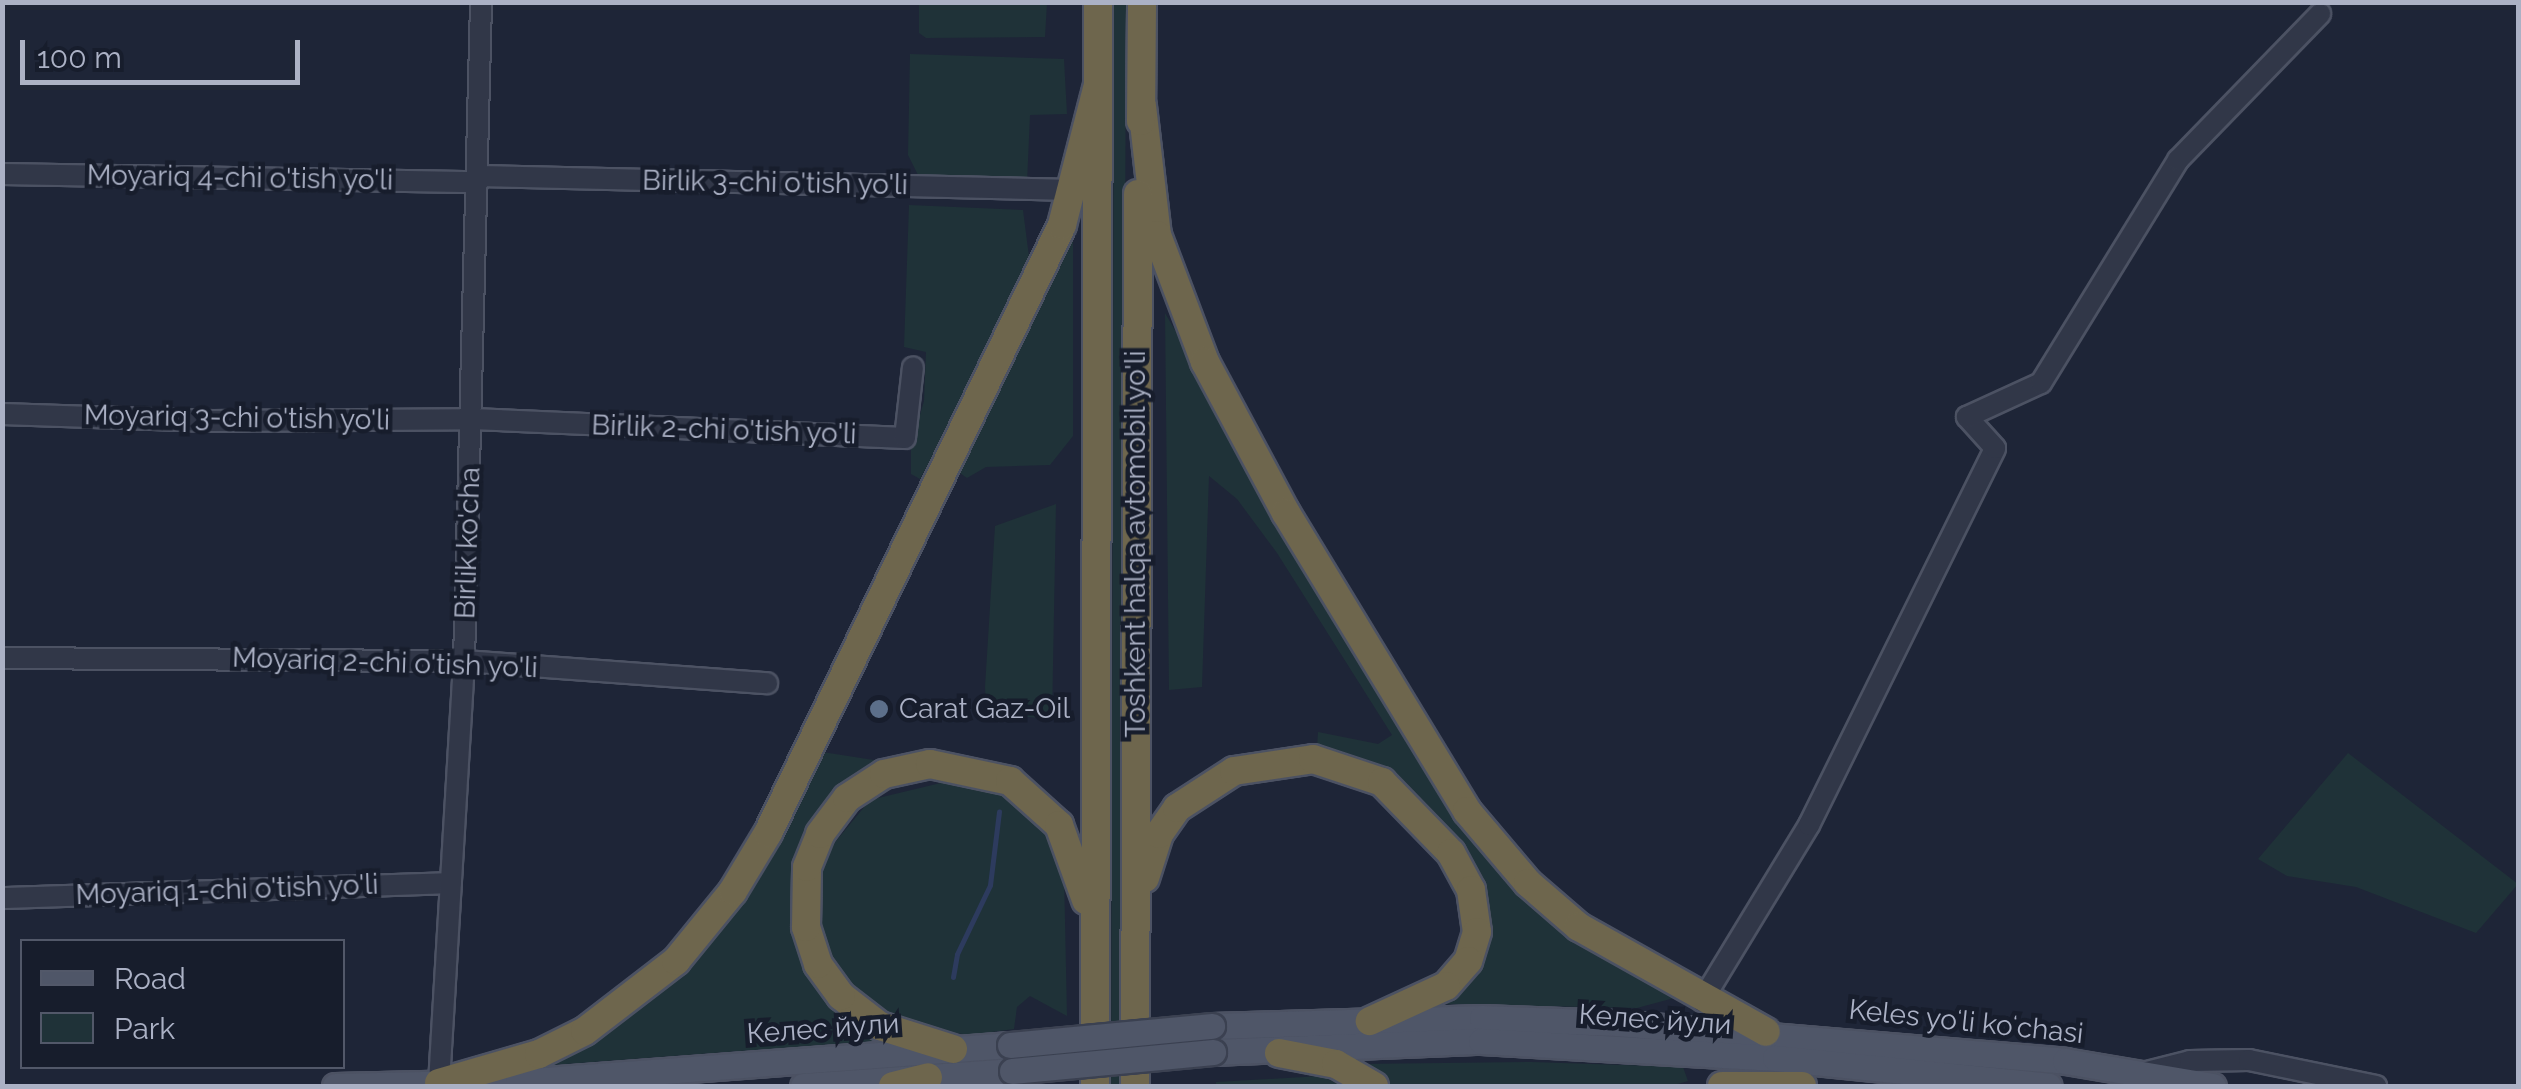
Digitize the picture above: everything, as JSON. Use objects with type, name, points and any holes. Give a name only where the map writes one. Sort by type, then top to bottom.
[{"type":"highway","name":"Toshkent halqa avtomobil yo'li","points":[[1095,1086],[1098,2]]},
{"type":"highway","name":"Toshkent halqa avtomobil yo'li","points":[[1135,1086],[1142,2]]},
{"type":"highway","points":[[439,1082],[539,1054],[585,1031],[676,962],[722,906],[776,815],[1044,264],[1072,190],[1098,89]]},
{"type":"highway","points":[[1142,106],[1157,235],[1205,362],[1286,513],[1468,810],[1528,883],[1578,927],[1702,1001],[1774,1033]]},
{"type":"highway","points":[[1135,918],[1159,834],[1202,786],[1284,760],[1357,769],[1398,794],[1439,837],[1466,881],[1477,922],[1472,952],[1455,979],[1427,999],[1370,1021]]},
{"type":"highway","points":[[954,1049],[880,1026],[841,996],[818,964],[806,927],[807,868],[820,834],[847,798],[884,774],[930,764],[972,768],[1022,787],[1064,835],[1095,925]]},
{"type":"highway","points":[[1279,1053],[1336,1064],[1374,1086]]},
{"type":"highway","points":[[893,1086],[928,1077]]},
{"type":"highway","points":[[1722,1086],[1802,1086]]},
{"type":"main road","name":"Келес йули","points":[[439,1082],[518,1082],[954,1049],[1012,1058],[1370,1021],[1482,1018],[1774,1033]]},
{"type":"main road","name":"Keles yoʻli koʻchasi","points":[[1774,1033],[2144,1073],[2213,1086]]},
{"type":"main road","name":"Келес йули","points":[[1213,1039],[1279,1053],[1481,1041],[1788,1060]]},
{"type":"main road","points":[[803,1086],[928,1077],[1012,1058]]},
{"type":"main road","name":"Keles yoʻli koʻchasi","points":[[1788,1060],[2040,1086]]},
{"type":"main road","points":[[336,1086],[439,1082]]},
{"type":"street","name":"Birlik ko'cha","points":[[439,1082],[464,661],[481,2]]},
{"type":"street","points":[[1702,1001],[1810,825],[1995,448],[1967,417],[2041,383],[2178,160],[2320,14]]},
{"type":"street","name":"Moyariq 4-chi o'tish yo'li","points":[[2,174],[478,179]]},
{"type":"street","name":"Birlik 3-chi o'tish yo'li","points":[[478,179],[1072,190]]},
{"type":"street","name":"Birlik 2-chi o'tish yo'li","points":[[472,418],[905,438],[913,367]]},
{"type":"street","name":"Moyariq 3-chi o'tish yo'li","points":[[2,414],[212,421],[472,418]]},
{"type":"street","name":"Moyariq 2-chi o'tish yo'li","points":[[2,658],[464,661],[767,683]]},
{"type":"street","name":"Moyariq 1-chi o'tish yo'li","points":[[2,898],[451,882]]},
{"type":"street","name":"Keles yoʻli koʻchasi","points":[[2144,1073],[2190,1062],[2249,1060],[2376,1086]]},
{"type":"green space","points":[[1126,2],[1122,1086],[1111,1086],[1114,3]]},
{"type":"green space","points":[[919,3],[1047,3],[1045,37],[926,38],[919,33]]},
{"type":"green space","points":[[910,54],[1064,59],[1067,114],[1030,115],[1027,183],[920,179],[908,155]]},
{"type":"green space","points":[[909,205],[1023,210],[1031,272],[920,479],[911,474],[911,446],[924,401],[926,352],[904,347]]},
{"type":"green space","points":[[1073,220],[1073,436],[1050,465],[986,467],[967,478],[954,469]]},
{"type":"green space","points":[[1165,313],[1471,841],[1561,929],[1674,998],[1637,1008],[1435,1004],[1489,940],[1482,890],[1392,775],[1357,757],[1317,748],[1318,732],[1378,744],[1392,735],[1277,553],[1237,499],[1209,476],[1202,687],[1169,690]]},
{"type":"green space","points":[[1056,504],[1052,719],[1004,715],[986,705],[985,687],[995,526]]},
{"type":"green space","points":[[816,751],[880,761],[839,787],[807,825],[793,861],[790,930],[824,1000],[877,1041],[539,1066],[641,1005]]},
{"type":"green space","points":[[2348,753],[2518,884],[2476,933],[2356,887],[2287,876],[2258,859]]},
{"type":"green space","points":[[945,782],[1020,798],[1051,831],[1064,873],[1067,1016],[1030,996],[1017,1007],[1014,1029],[970,1035],[905,1026],[863,1001],[830,961],[818,937],[818,878],[827,852],[870,800]]},
{"type":"green space","points":[[1532,1062],[1683,1067],[1688,1081],[1671,1086],[1392,1086],[1359,1064]]},
{"type":"green space","points":[[1321,1076],[1343,1086],[1216,1086],[1216,1082]]},
{"type":"waterway","points":[[953,977],[957,954],[990,885],[999,812]]},
{"type":"place","name":"Carat Gaz-Oil","points":[[879,709]]}]
